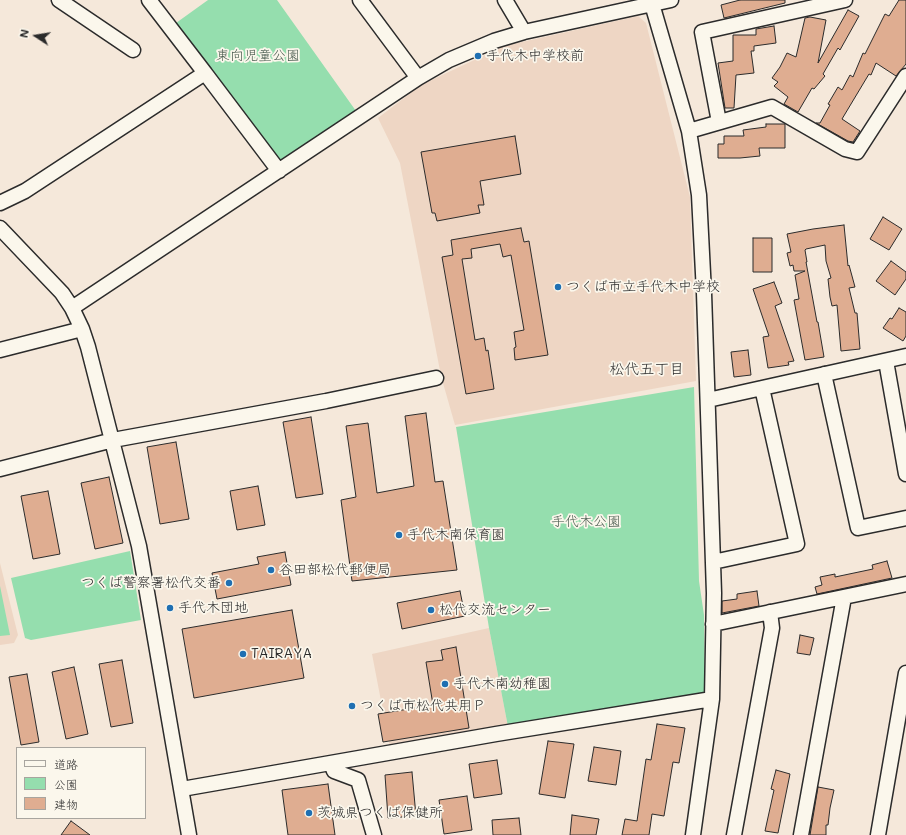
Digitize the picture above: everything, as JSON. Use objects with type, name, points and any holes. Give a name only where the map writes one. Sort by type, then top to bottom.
[{"type":"street","points":[[59,0],[133,50]]},
{"type":"street","points":[[149,0],[279,171]]},
{"type":"street","points":[[360,0],[418,78]]},
{"type":"street","points":[[505,0],[524,32]]},
{"type":"street","points":[[72,308],[418,78],[449,60],[494,41],[524,32],[670,0]]},
{"type":"street","points":[[719,122],[702,32],[845,0]]},
{"type":"street","points":[[652,4],[688,131],[699,195],[708,400],[713,562],[713,624],[712,700],[693,835]]},
{"type":"street","points":[[0,203],[25,191],[205,73]]},
{"type":"street","points":[[688,131],[772,107],[845,149],[857,152],[906,76]]},
{"type":"street","points":[[0,228],[62,292],[82,329],[88,347],[139,546],[189,835]]},
{"type":"street","points":[[0,350],[82,329]]},
{"type":"street","points":[[708,400],[906,356]]},
{"type":"street","points":[[886,361],[906,474]]},
{"type":"street","points":[[824,374],[858,528],[906,518]]},
{"type":"street","points":[[0,469],[113,440],[326,401],[436,378]]},
{"type":"street","points":[[713,562],[797,544],[762,388]]},
{"type":"street","points":[[713,624],[906,584]]},
{"type":"street","points":[[801,835],[844,597]]},
{"type":"street","points":[[734,835],[772,628],[770,612]]},
{"type":"street","points":[[878,835],[906,673]]},
{"type":"street","points":[[182,789],[496,734],[712,700]]},
{"type":"street","points":[[331,763],[334,771],[358,780],[374,835]]},
{"type":"shaded area","name":"つくば市立手代木中学校","points":[[638,16],[646,23],[690,197],[696,381],[455,425],[441,376],[400,163],[378,118],[421,85],[504,46]]},
{"type":"shaded area","points":[[0,563],[18,635],[14,643],[0,645]]},
{"type":"shaded area","points":[[489,628],[509,732],[391,753],[372,654]]},
{"type":"green space","name":"東向児童公園","points":[[208,0],[277,0],[356,111],[278,167],[176,23]]},
{"type":"green space","name":"手代木公園","points":[[694,387],[699,581],[704,615],[705,693],[509,732],[489,628],[456,427]]},
{"type":"green space","points":[[130,551],[141,620],[31,640],[25,638],[11,578]]},
{"type":"green space","points":[[0,586],[10,635],[0,636]]},
{"type":"building","points":[[740,0],[785,0],[785,3],[724,18],[721,5]]},
{"type":"building","points":[[899,0],[906,0],[906,64],[896,76],[876,63],[871,75],[869,74],[842,119],[860,131],[853,142],[848,141],[816,123],[820,123],[830,105],[828,104],[838,87],[842,90],[850,75],[853,77],[863,53],[865,54],[885,14],[889,16]]},
{"type":"building","points":[[848,10],[859,16],[840,50],[838,48],[823,74],[825,76],[814,89],[812,88],[798,112],[784,104],[788,97],[774,86],[778,82],[772,78],[780,67],[787,53],[796,57],[805,18],[810,17],[826,20],[818,63]]},
{"type":"building","points":[[774,26],[776,43],[754,46],[754,51],[751,51],[754,73],[736,75],[734,108],[725,108],[718,63],[733,61],[733,35],[756,35],[756,29]]},
{"type":"building","points":[[766,124],[785,124],[785,148],[759,148],[760,156],[718,158],[718,144],[724,144],[724,136],[744,136],[743,130],[766,127]]},
{"type":"building","points":[[515,136],[521,174],[480,181],[484,205],[478,205],[480,213],[437,221],[435,213],[432,213],[421,152]]},
{"type":"building","points":[[883,217],[902,229],[889,250],[870,239]]},
{"type":"building","points":[[844,225],[848,266],[849,265],[855,287],[849,288],[855,313],[857,313],[860,349],[841,351],[837,305],[832,306],[830,297],[828,279],[831,278],[826,261],[825,245],[805,250],[824,357],[805,360],[794,300],[799,299],[795,275],[805,271],[794,271],[793,265],[790,266],[787,253],[791,252],[787,234]]},
{"type":"building","points":[[521,228],[524,242],[529,241],[548,355],[515,360],[514,348],[516,347],[514,332],[524,330],[511,255],[503,257],[500,244],[471,249],[472,258],[462,259],[475,340],[484,338],[486,351],[488,350],[494,389],[466,394],[442,257],[453,255],[451,240]]},
{"type":"building","points":[[753,238],[772,238],[772,272],[753,272]]},
{"type":"building","points":[[891,261],[906,272],[906,279],[895,295],[876,281]]},
{"type":"building","points":[[774,282],[782,303],[775,306],[794,361],[788,362],[789,365],[768,368],[763,337],[769,336],[753,289]]},
{"type":"building","points":[[899,308],[906,312],[906,336],[903,341],[883,328],[890,318],[892,319]]},
{"type":"building","points":[[748,350],[751,375],[734,377],[731,352]]},
{"type":"building","name":"手代木南保育園","points":[[426,413],[435,482],[443,481],[457,570],[352,581],[341,500],[356,497],[346,426],[368,423],[377,493],[414,486],[405,416]]},
{"type":"building","points":[[311,417],[323,494],[296,498],[283,422]]},
{"type":"building","points":[[176,442],[189,519],[160,524],[147,447]]},
{"type":"building","points":[[109,477],[123,543],[95,549],[81,483]]},
{"type":"building","points":[[258,486],[265,525],[237,530],[230,491]]},
{"type":"building","points":[[48,491],[60,554],[33,559],[21,496]]},
{"type":"building","points":[[285,552],[291,585],[217,599],[212,573],[259,564],[257,557]]},
{"type":"building","points":[[887,561],[892,578],[817,594],[815,587],[822,585],[820,577],[835,574],[835,577],[873,569],[872,565]]},
{"type":"building","name":"松代交流センター","points":[[460,591],[465,616],[402,629],[397,603]]},
{"type":"building","points":[[757,591],[759,606],[722,613],[722,601],[737,599],[737,594]]},
{"type":"building","name":"TAIRAYA","points":[[292,610],[304,678],[194,698],[182,629]]},
{"type":"building","points":[[800,635],[814,638],[810,655],[797,653]]},
{"type":"building","name":"手代木南幼稚園","points":[[456,647],[469,728],[383,742],[378,714],[433,705],[426,662],[443,660],[441,650]]},
{"type":"building","points":[[122,660],[133,723],[111,727],[99,664]]},
{"type":"building","points":[[74,667],[88,734],[66,739],[52,672]]},
{"type":"building","points":[[27,674],[39,742],[21,745],[9,677]]},
{"type":"building","points":[[657,724],[685,728],[679,763],[673,762],[664,816],[652,814],[649,835],[622,835],[625,819],[637,821],[646,759],[651,760]]},
{"type":"building","points":[[548,741],[574,744],[565,798],[539,794]]},
{"type":"building","points":[[594,747],[621,751],[616,785],[588,781]]},
{"type":"building","points":[[497,760],[502,794],[474,798],[469,764]]},
{"type":"building","points":[[776,770],[790,774],[778,833],[765,831],[774,790],[771,789]]},
{"type":"building","points":[[412,772],[416,816],[388,818],[385,775]]},
{"type":"building","name":"茨城県つくば保健所","points":[[328,784],[335,835],[288,835],[282,790]]},
{"type":"building","points":[[818,787],[834,790],[828,825],[826,825],[826,835],[810,835]]},
{"type":"building","points":[[467,796],[472,830],[444,834],[439,800]]},
{"type":"building","points":[[572,815],[599,819],[596,835],[570,835]]},
{"type":"building","points":[[519,818],[521,835],[493,835],[492,820]]},
{"type":"building","points":[[71,821],[90,835],[61,835]]},
{"type":"place","name":"手代木中学校前","points":[[478,56]]},
{"type":"place","name":"つくば市立手代木中学校","points":[[558,287]]},
{"type":"place","name":"手代木南保育園","points":[[399,535]]},
{"type":"place","name":"谷田部松代郵便局","points":[[271,570]]},
{"type":"place","name":"つくば警察署松代交番","points":[[229,583]]},
{"type":"place","name":"手代木団地","points":[[170,608]]},
{"type":"place","name":"松代交流センター","points":[[431,610]]},
{"type":"place","name":"TAIRAYA","points":[[243,654]]},
{"type":"place","name":"手代木南幼稚園","points":[[445,684]]},
{"type":"place","name":"つくば市松代共用Ｐ","points":[[352,706]]},
{"type":"place","name":"茨城県つくば保健所","points":[[309,813]]},
{"type":"district","name":"松代五丁目","points":[[647,369]]}]
